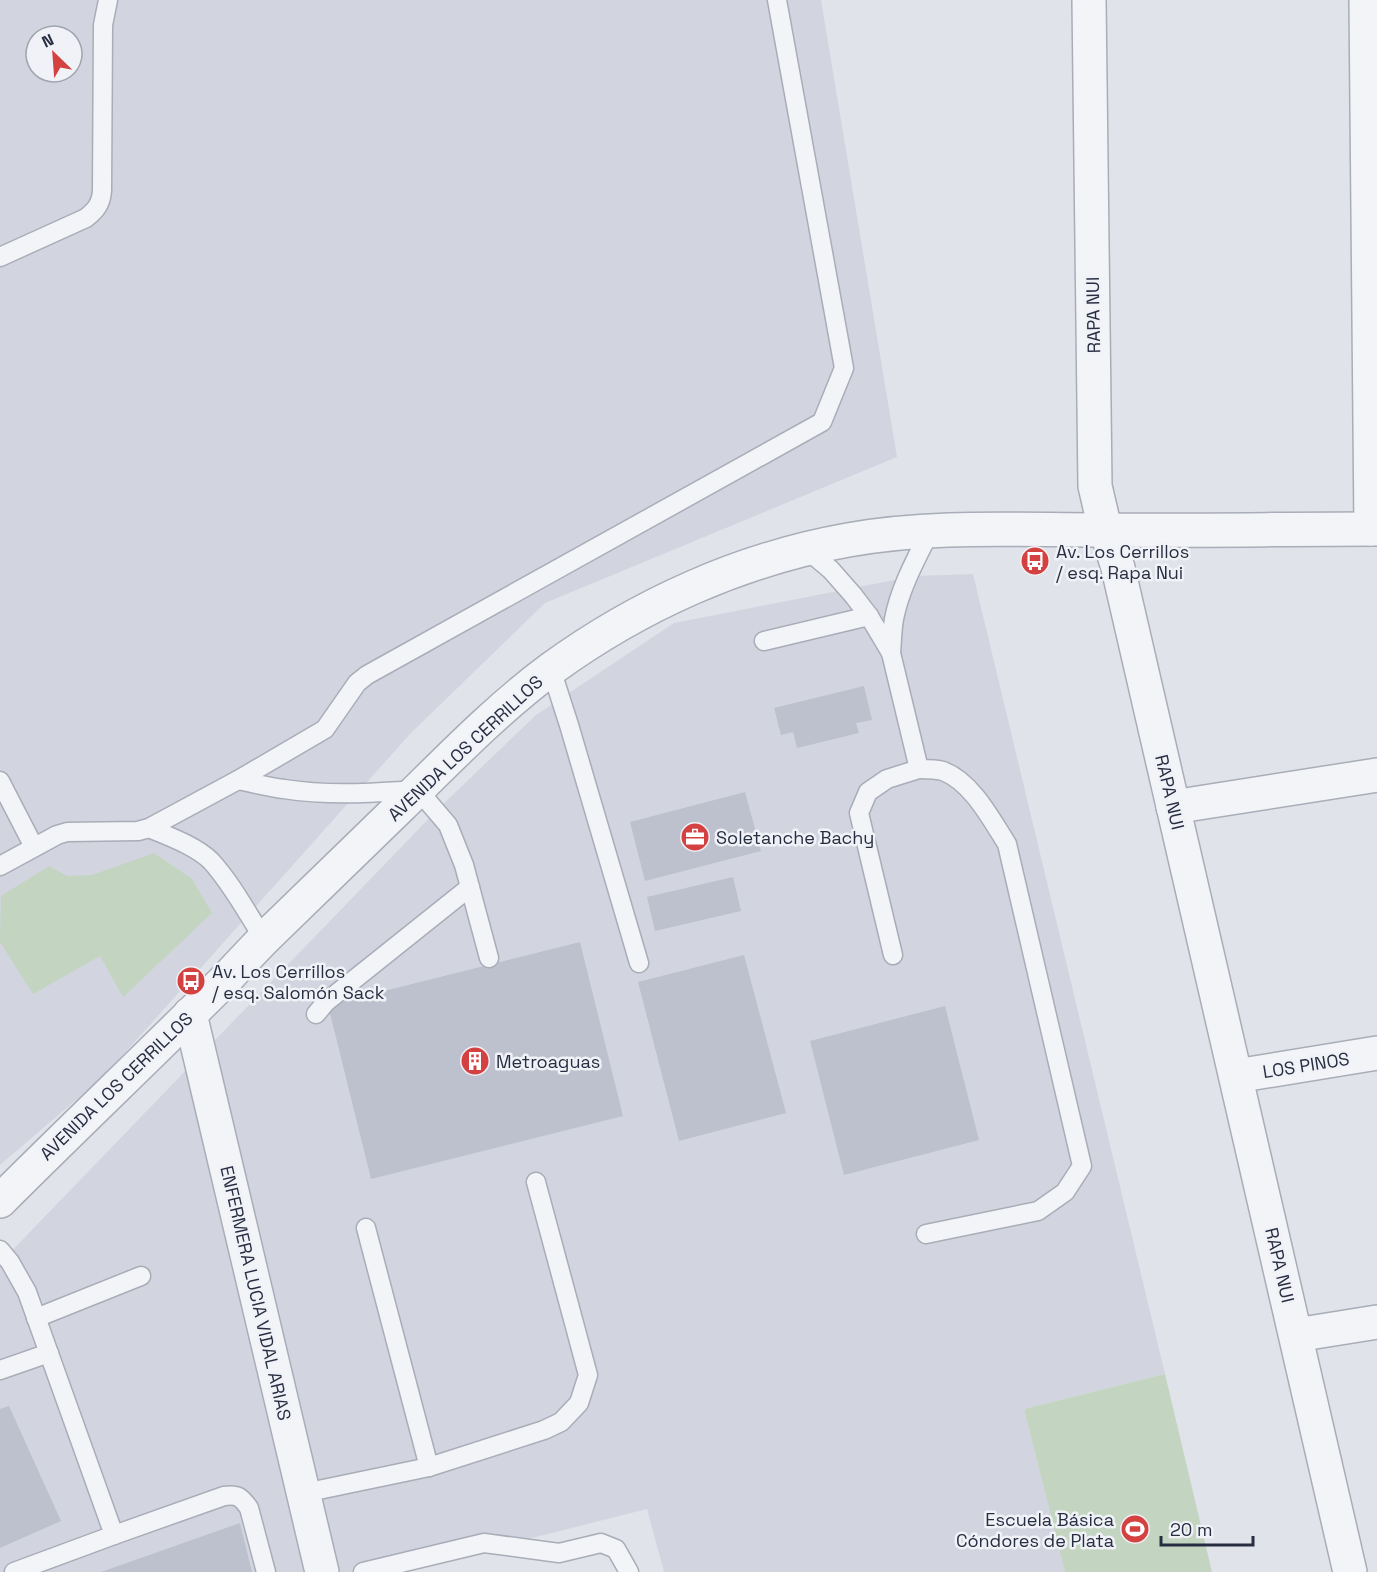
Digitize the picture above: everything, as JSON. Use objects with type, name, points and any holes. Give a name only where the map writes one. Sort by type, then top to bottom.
[{"type":"street","name":"RAPA NUI","points":[[1089,0],[1095,486],[1106,530],[1119,568],[1350,1572]]},
{"type":"street","points":[[1366,0],[1374,529]]},
{"type":"street","name":"AVENIDA LOS CERRILLOS","points":[[0,1201],[264,939],[497,714],[551,669],[635,615],[671,597],[708,580],[806,549],[844,540],[887,534],[1001,530],[1374,529]]},
{"type":"street","points":[[1173,807],[1377,775]]},
{"type":"street","name":"ENFERMERA LUCIA VIDAL ARIAS","points":[[190,1014],[322,1572]]},
{"type":"street","name":"LOS PINOS","points":[[1236,1076],[1377,1053]]},
{"type":"street","points":[[1296,1335],[1377,1322]]},
{"type":"lane","points":[[0,257],[86,218],[99,205],[102,190],[103,25],[108,0]]},
{"type":"lane","points":[[0,866],[57,835],[67,832],[138,831],[149,828],[238,780],[325,729],[357,683],[367,675],[822,422],[844,368],[777,0]]},
{"type":"lane","points":[[891,653],[894,619],[903,588],[930,531]]},
{"type":"lane","points":[[806,549],[831,570],[853,594],[891,653],[919,769]]},
{"type":"lane","points":[[764,641],[869,616]]},
{"type":"lane","points":[[551,669],[639,963]]},
{"type":"lane","points":[[893,955],[859,813],[868,792],[887,779],[919,769],[941,770],[963,783],[987,811],[1007,844],[1082,1166],[1065,1192],[1038,1211],[926,1234]]},
{"type":"lane","points":[[238,780],[284,789],[315,792],[359,793],[418,790],[448,825],[464,865],[489,958]]},
{"type":"lane","points":[[0,782],[34,847]]},
{"type":"lane","points":[[149,828],[181,841],[209,860],[230,885],[264,939]]},
{"type":"lane","points":[[316,1014],[326,1002],[470,887]]},
{"type":"lane","points":[[304,1493],[429,1467],[544,1430],[561,1422],[579,1403],[588,1375],[536,1182]]},
{"type":"lane","points":[[366,1228],[429,1467]]},
{"type":"lane","points":[[0,1250],[10,1262],[27,1292],[114,1535]]},
{"type":"lane","points":[[36,1318],[141,1276]]},
{"type":"lane","points":[[0,1370],[49,1353]]},
{"type":"lane","points":[[14,1572],[224,1496],[233,1495],[243,1499],[249,1508],[266,1572]]},
{"type":"lane","points":[[363,1572],[484,1543],[559,1553],[602,1543],[616,1549],[629,1572]]},
{"type":"shaded area","points":[[0,0],[821,0],[897,457],[545,603],[410,734],[105,1075],[0,1165]]},
{"type":"shaded area","points":[[973,574],[1165,1374],[1024,1409],[1065,1572],[664,1572],[647,1509],[396,1572],[0,1572],[0,1263],[439,808],[536,715],[674,623],[915,576]]},
{"type":"green space","points":[[154,853],[192,879],[212,913],[123,997],[100,956],[33,994],[0,942],[1,896],[49,866],[67,876],[92,875]]},
{"type":"green space","name":"Escuela Básica Cóndores de Plata","points":[[1165,1374],[1212,1572],[1065,1572],[1024,1409]]},
{"type":"building","points":[[864,686],[872,720],[856,723],[859,733],[797,748],[793,732],[781,735],[774,708]]},
{"type":"building","name":"Soletanche Bachy","points":[[745,792],[761,851],[645,881],[630,822]]},
{"type":"building","points":[[733,877],[741,911],[655,931],[647,897]]},
{"type":"building","name":"Metroaguas","points":[[580,942],[623,1116],[371,1179],[328,1005]]},
{"type":"building","points":[[744,955],[786,1113],[679,1141],[638,982]]},
{"type":"building","points":[[945,1006],[979,1140],[844,1175],[810,1041]]},
{"type":"building","points":[[9,1406],[61,1521],[0,1548],[0,1409]]},
{"type":"building","points":[[240,1523],[252,1572],[101,1572]]},
{"type":"place","name":"Av. Los Cerrillos / esq. Rapa Nui","points":[[1035,561]]},
{"type":"place","name":"Soletanche Bachy","points":[[695,837]]},
{"type":"place","name":"Av. Los Cerrillos / esq. Salomón Sack","points":[[191,981]]},
{"type":"place","name":"Metroaguas","points":[[475,1061]]},
{"type":"place","name":"Escuela Básica Cóndores de Plata","points":[[1135,1529]]}]
